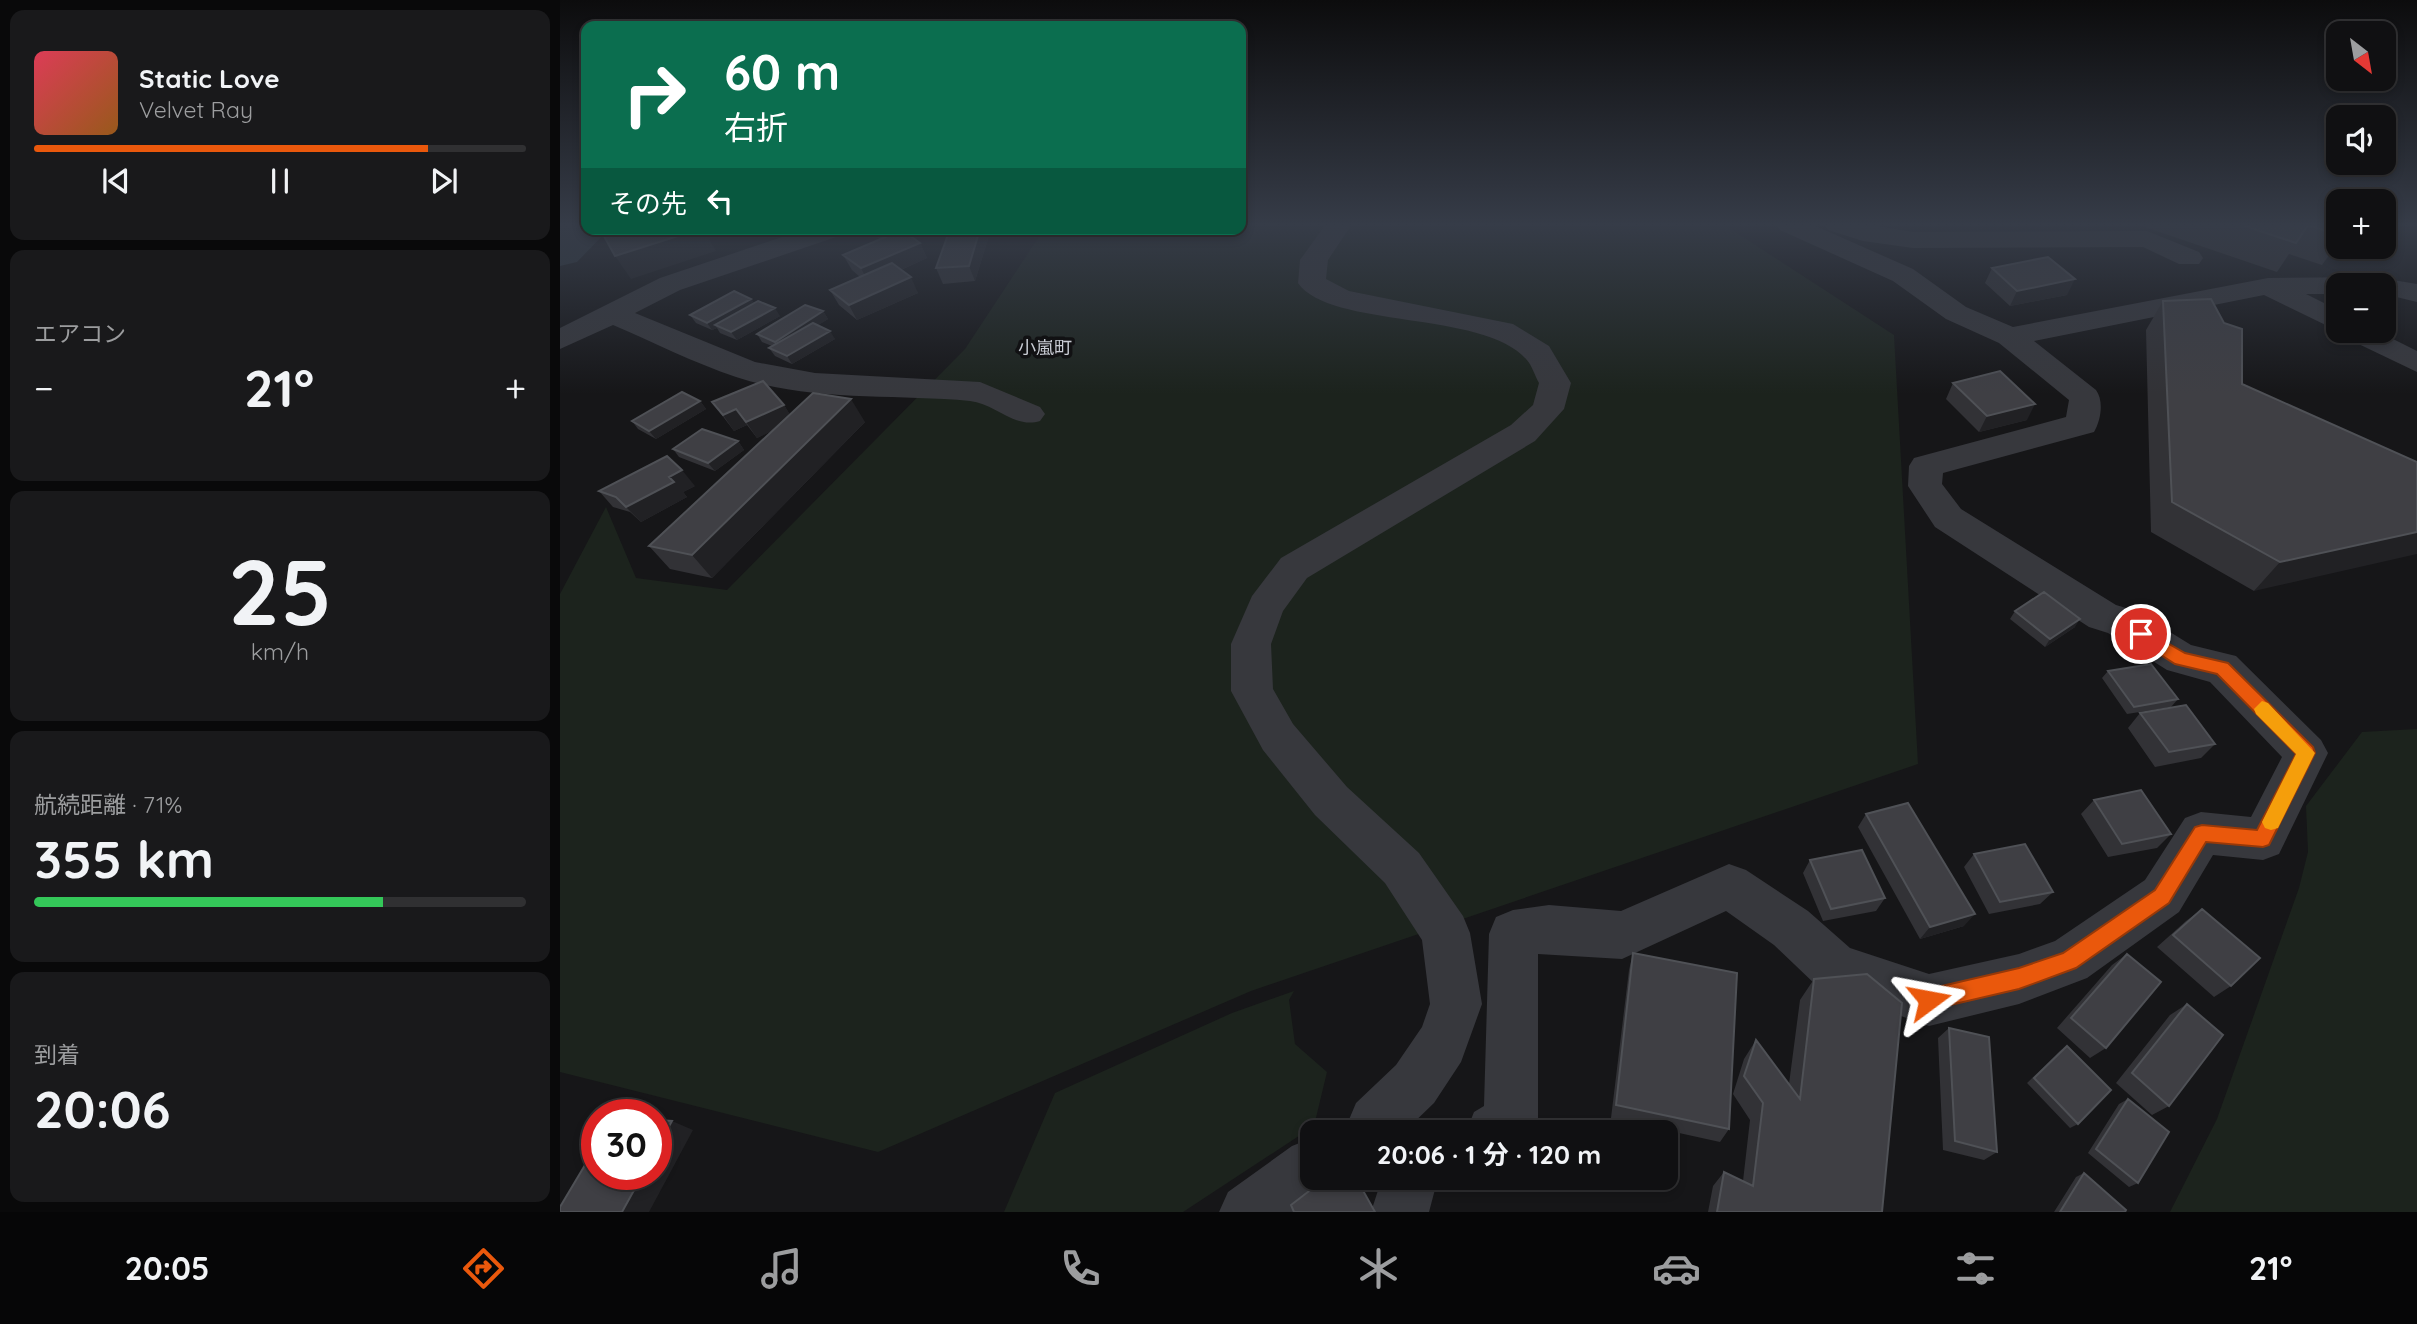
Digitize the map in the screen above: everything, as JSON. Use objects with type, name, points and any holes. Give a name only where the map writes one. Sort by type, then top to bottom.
[{"type":"street","points":[[560,340],[610,313],[681,281]]},
{"type":"street","points":[[1312,281],[1312,283],[1341,298],[1502,330],[1538,354],[1555,383],[1548,408],[1523,433],[1294,568],[1266,606],[1251,644],[1252,691],[1278,737],[1331,801],[1402,868],[1446,933],[1457,1004],[1442,1044],[1415,1084],[1384,1120]]},
{"type":"street","points":[[1511,1120],[1513,934],[1549,929],[1622,935],[1729,886],[1791,928],[1835,968],[1929,1000],[2019,979],[2069,961],[2162,896],[2202,833],[2263,839],[2306,753],[2222,668],[2181,659],[2122,622],[2103,616],[1948,518],[1925,486],[1926,466],[2082,424],[2085,397],[2010,337],[1956,313],[1911,281]]},
{"type":"street","points":[[2010,337],[2200,297],[2268,286],[2326,285]]},
{"type":"street","points":[[2268,286],[2326,316]]},
{"type":"street","points":[[2396,289],[2417,293]]},
{"type":"street","points":[[610,313],[747,370],[815,383],[981,392],[1029,414]]},
{"type":"street","points":[[2378,343],[2417,363]]},
{"type":"street","points":[[1248,1212],[1300,1175]]},
{"type":"street","points":[[1400,1212],[1406,1190]]},
{"type":"shaded area","points":[[1010,281],[1810,281],[1894,335],[1918,764],[1251,991],[878,1152],[560,1072],[560,594],[606,507],[636,578],[727,590],[965,349]]},
{"type":"shaded area","points":[[2417,729],[2417,1212],[2170,1212],[2217,1119],[2299,888],[2308,852],[2306,806],[2362,732]]},
{"type":"shaded area","points":[[1294,991],[1289,1000],[1295,1044],[1327,1072],[1315,1120],[1300,1120],[1300,1135],[1183,1212],[1004,1212],[1055,1093],[1232,1013]]},
{"type":"building","points":[[852,281],[903,281],[849,305],[830,290]]},
{"type":"building","points":[[2006,281],[2067,281],[2017,291]]},
{"type":"building","points":[[734,291],[751,299],[707,323],[690,315]]},
{"type":"building","points":[[2211,299],[2224,323],[2242,329],[2242,384],[2417,462],[2417,532],[2280,562],[2172,502],[2163,301]]},
{"type":"building","points":[[758,301],[775,308],[731,332],[715,325]]},
{"type":"building","points":[[805,305],[823,311],[775,342],[757,334]]},
{"type":"building","points":[[813,323],[830,331],[787,356],[769,348]]},
{"type":"building","points":[[2000,371],[2035,404],[1987,416],[1953,383]]},
{"type":"building","points":[[763,381],[784,405],[746,422],[736,409],[723,415],[712,402]]},
{"type":"building","points":[[682,392],[700,401],[649,431],[632,421]]},
{"type":"building","points":[[813,393],[851,399],[692,555],[649,546]]},
{"type":"building","points":[[702,429],[738,441],[708,463],[673,449]]},
{"type":"building","points":[[667,456],[682,470],[669,477],[674,482],[626,507],[616,497],[599,491]]},
{"type":"building","points":[[2044,592],[2080,619],[2050,639],[2015,611]]},
{"type":"building","points":[[2151,664],[2178,699],[2134,707],[2108,671]]},
{"type":"building","points":[[2186,705],[2215,744],[2169,752],[2140,713]]},
{"type":"building","points":[[2141,790],[2171,834],[2122,844],[2094,800]]},
{"type":"building","points":[[1908,803],[1975,914],[1930,927],[1866,814]]},
{"type":"building","points":[[2025,844],[2053,892],[2000,902],[1974,854]]},
{"type":"building","points":[[1862,850],[1885,898],[1831,909],[1810,860]]},
{"type":"building","points":[[2202,909],[2260,958],[2231,986],[2173,935]]},
{"type":"building","points":[[1633,953],[1737,973],[1729,1129],[1616,1105]]},
{"type":"building","points":[[2127,954],[2161,982],[2106,1048],[2071,1018]]},
{"type":"building","points":[[1867,974],[1902,1003],[1882,1212],[1717,1212],[1724,1172],[1753,1186],[1763,1103],[1744,1076],[1756,1040],[1800,1099],[1814,979]]},
{"type":"building","points":[[2187,1004],[2223,1035],[2169,1106],[2132,1073]]},
{"type":"building","points":[[1949,1028],[1989,1037],[1997,1152],[1955,1141]]},
{"type":"building","points":[[2067,1046],[2111,1090],[2078,1124],[2034,1078]]},
{"type":"building","points":[[2128,1099],[2169,1132],[2138,1183],[2096,1149]]},
{"type":"building","points":[[581,1172],[581,1190],[634,1190],[622,1212],[560,1212],[560,1207]]},
{"type":"building","points":[[2084,1173],[2126,1210],[2125,1212],[2060,1212]]},
{"type":"building","points":[[1310,1190],[1363,1190],[1375,1212],[1294,1212],[1291,1205]]},
{"type":"slow traffic","points":[[2262,709],[2306,753],[2271,822]]},
{"type":"district","name":"小嵐町","points":[[1045,347]]},
{"type":"route","points":[[1929,1000],[2019,979],[2069,961],[2162,896],[2202,833],[2263,839],[2306,753],[2222,668],[2181,659],[2141,634]]}]
